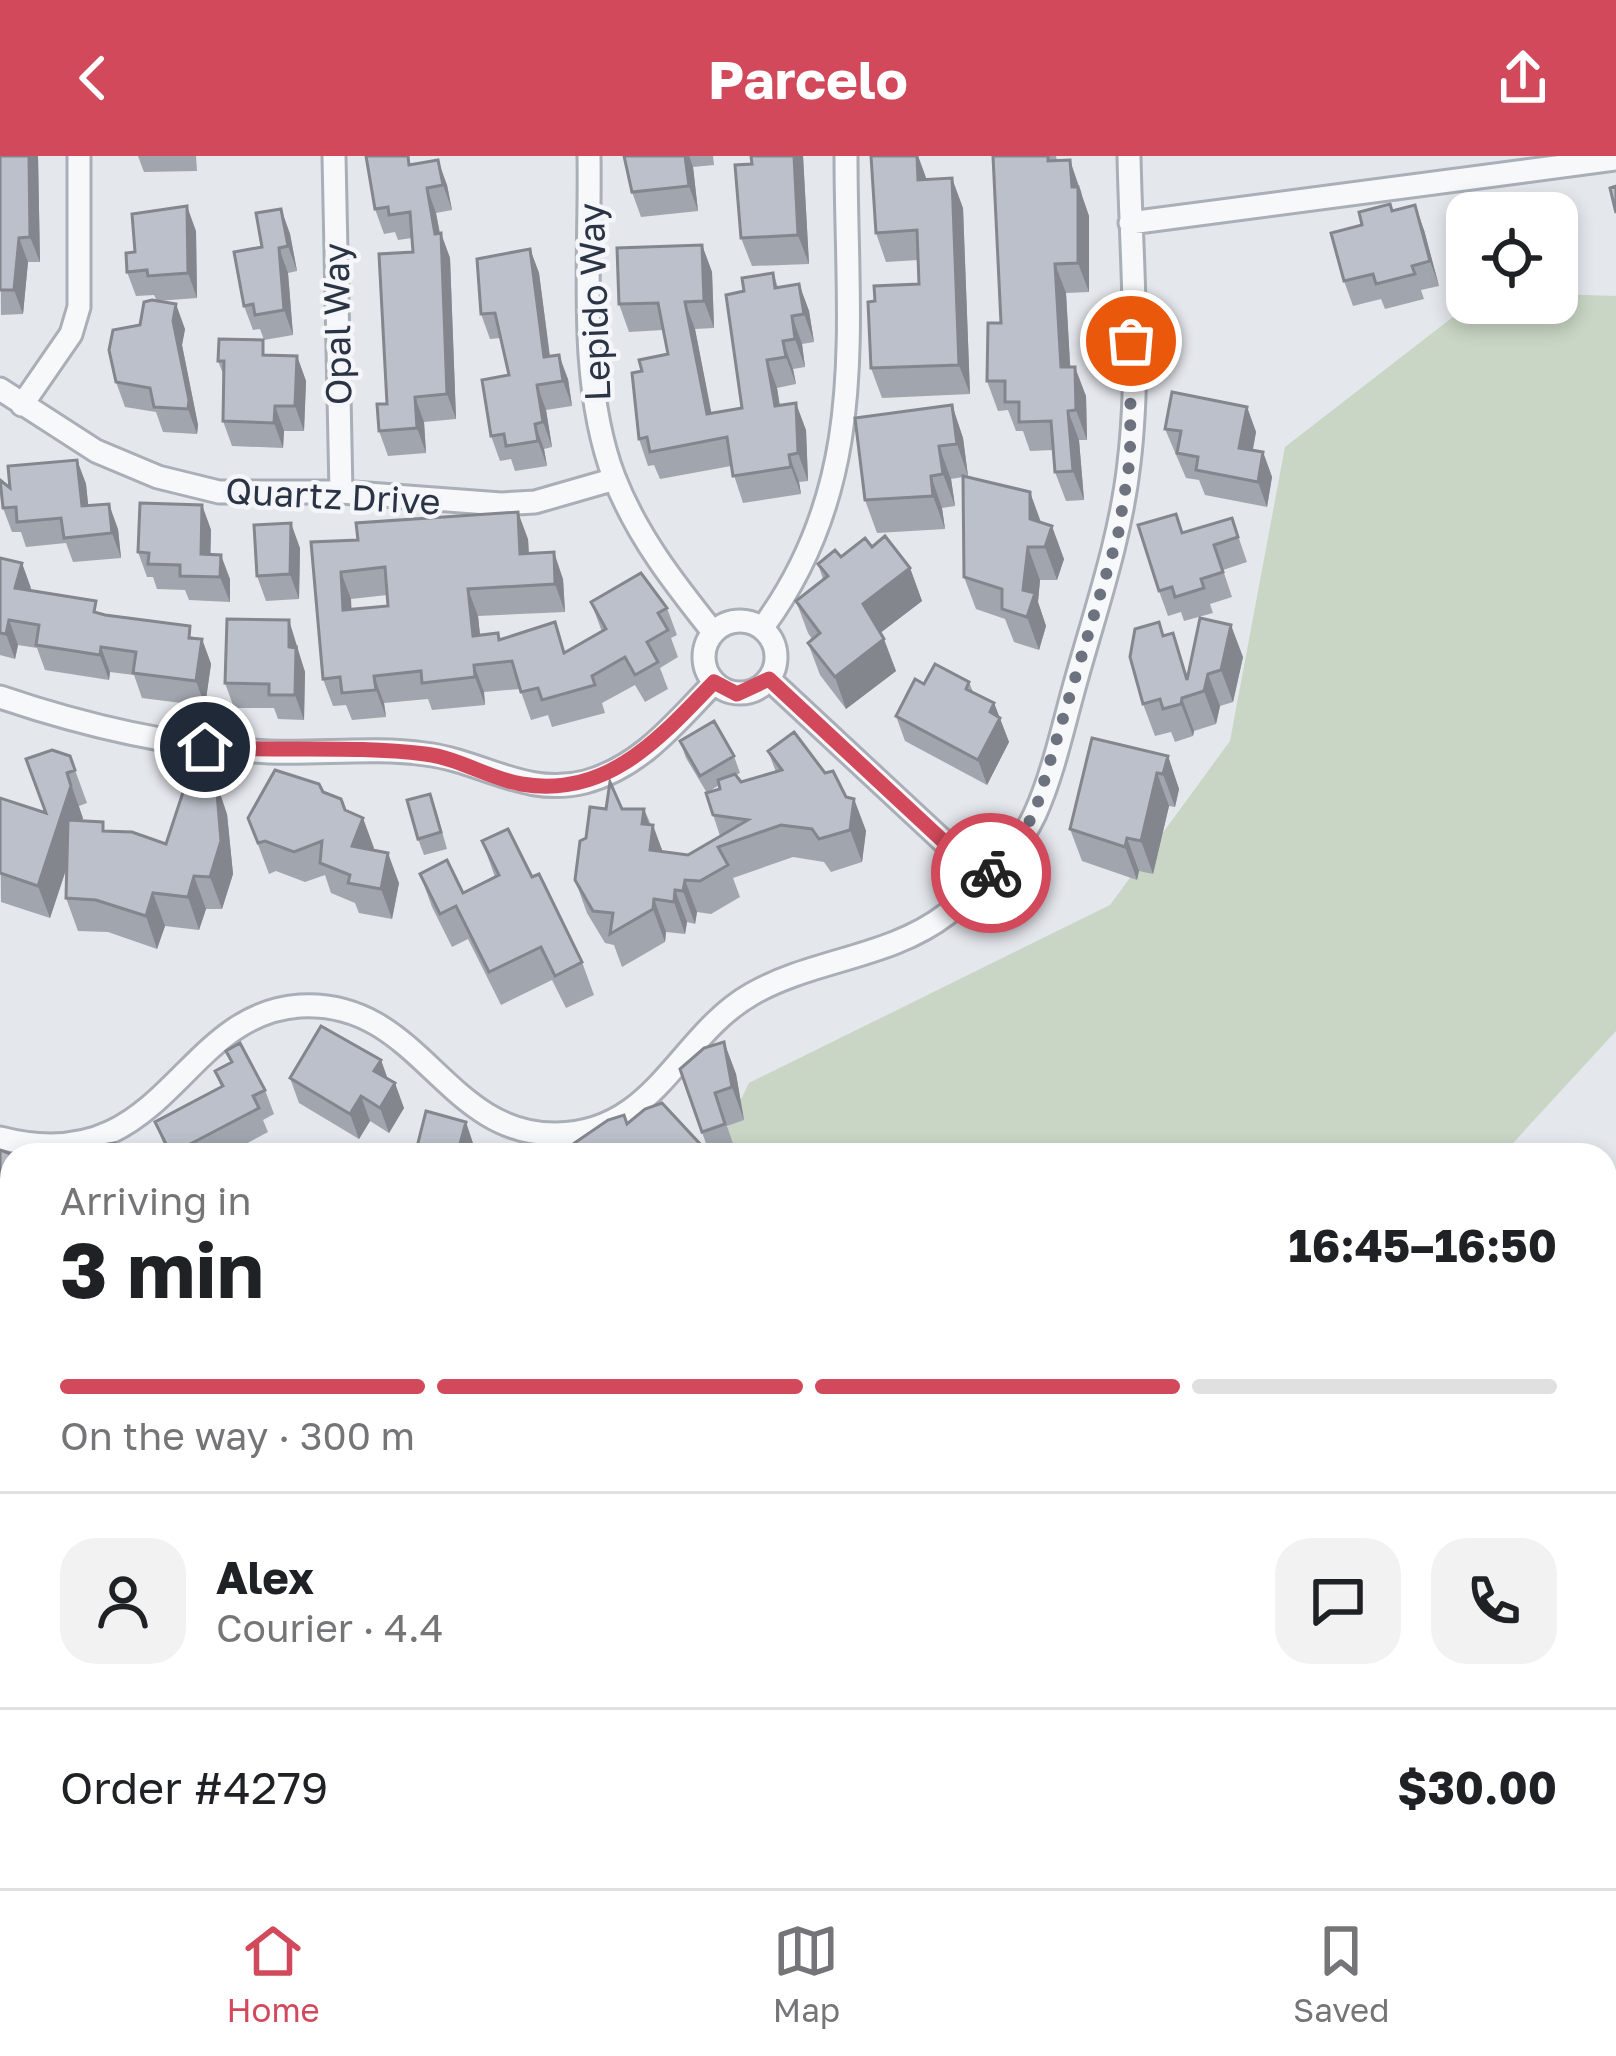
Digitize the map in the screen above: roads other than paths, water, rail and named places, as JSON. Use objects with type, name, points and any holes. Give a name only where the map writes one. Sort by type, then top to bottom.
[{"type":"street","points":[[22,405],[71,334],[79,307],[79,156]]},
{"type":"street","name":"Opal Way","points":[[334,156],[341,492]]},
{"type":"street","name":"Lepido Way","points":[[589,156],[592,370],[615,479],[647,546],[713,632]]},
{"type":"street","points":[[763,628],[792,589],[824,516],[846,433],[846,156]]},
{"type":"street","points":[[0,1138],[56,1143],[97,1136],[151,1111],[230,1031],[261,1015],[296,1006],[366,1015],[491,1118],[555,1134],[586,1130],[644,1103],[730,1009],[755,992],[910,936],[943,917],[985,880],[1034,815],[1118,535],[1130,459],[1129,156]]},
{"type":"street","points":[[1130,223],[1494,166],[1616,159]]},
{"type":"street","name":"Quartz Drive","points":[[0,389],[96,451],[188,485],[255,496],[341,492],[501,504],[535,502],[615,479]]},
{"type":"street","points":[[739,620],[763,628],[777,652],[769,679],[737,694],[714,682],[704,655],[713,632],[739,620]]},
{"type":"street","points":[[769,679],[985,880]]},
{"type":"street","points":[[0,697],[135,736],[270,752],[424,754],[518,784],[556,788],[589,781],[635,758],[714,682]]}]
